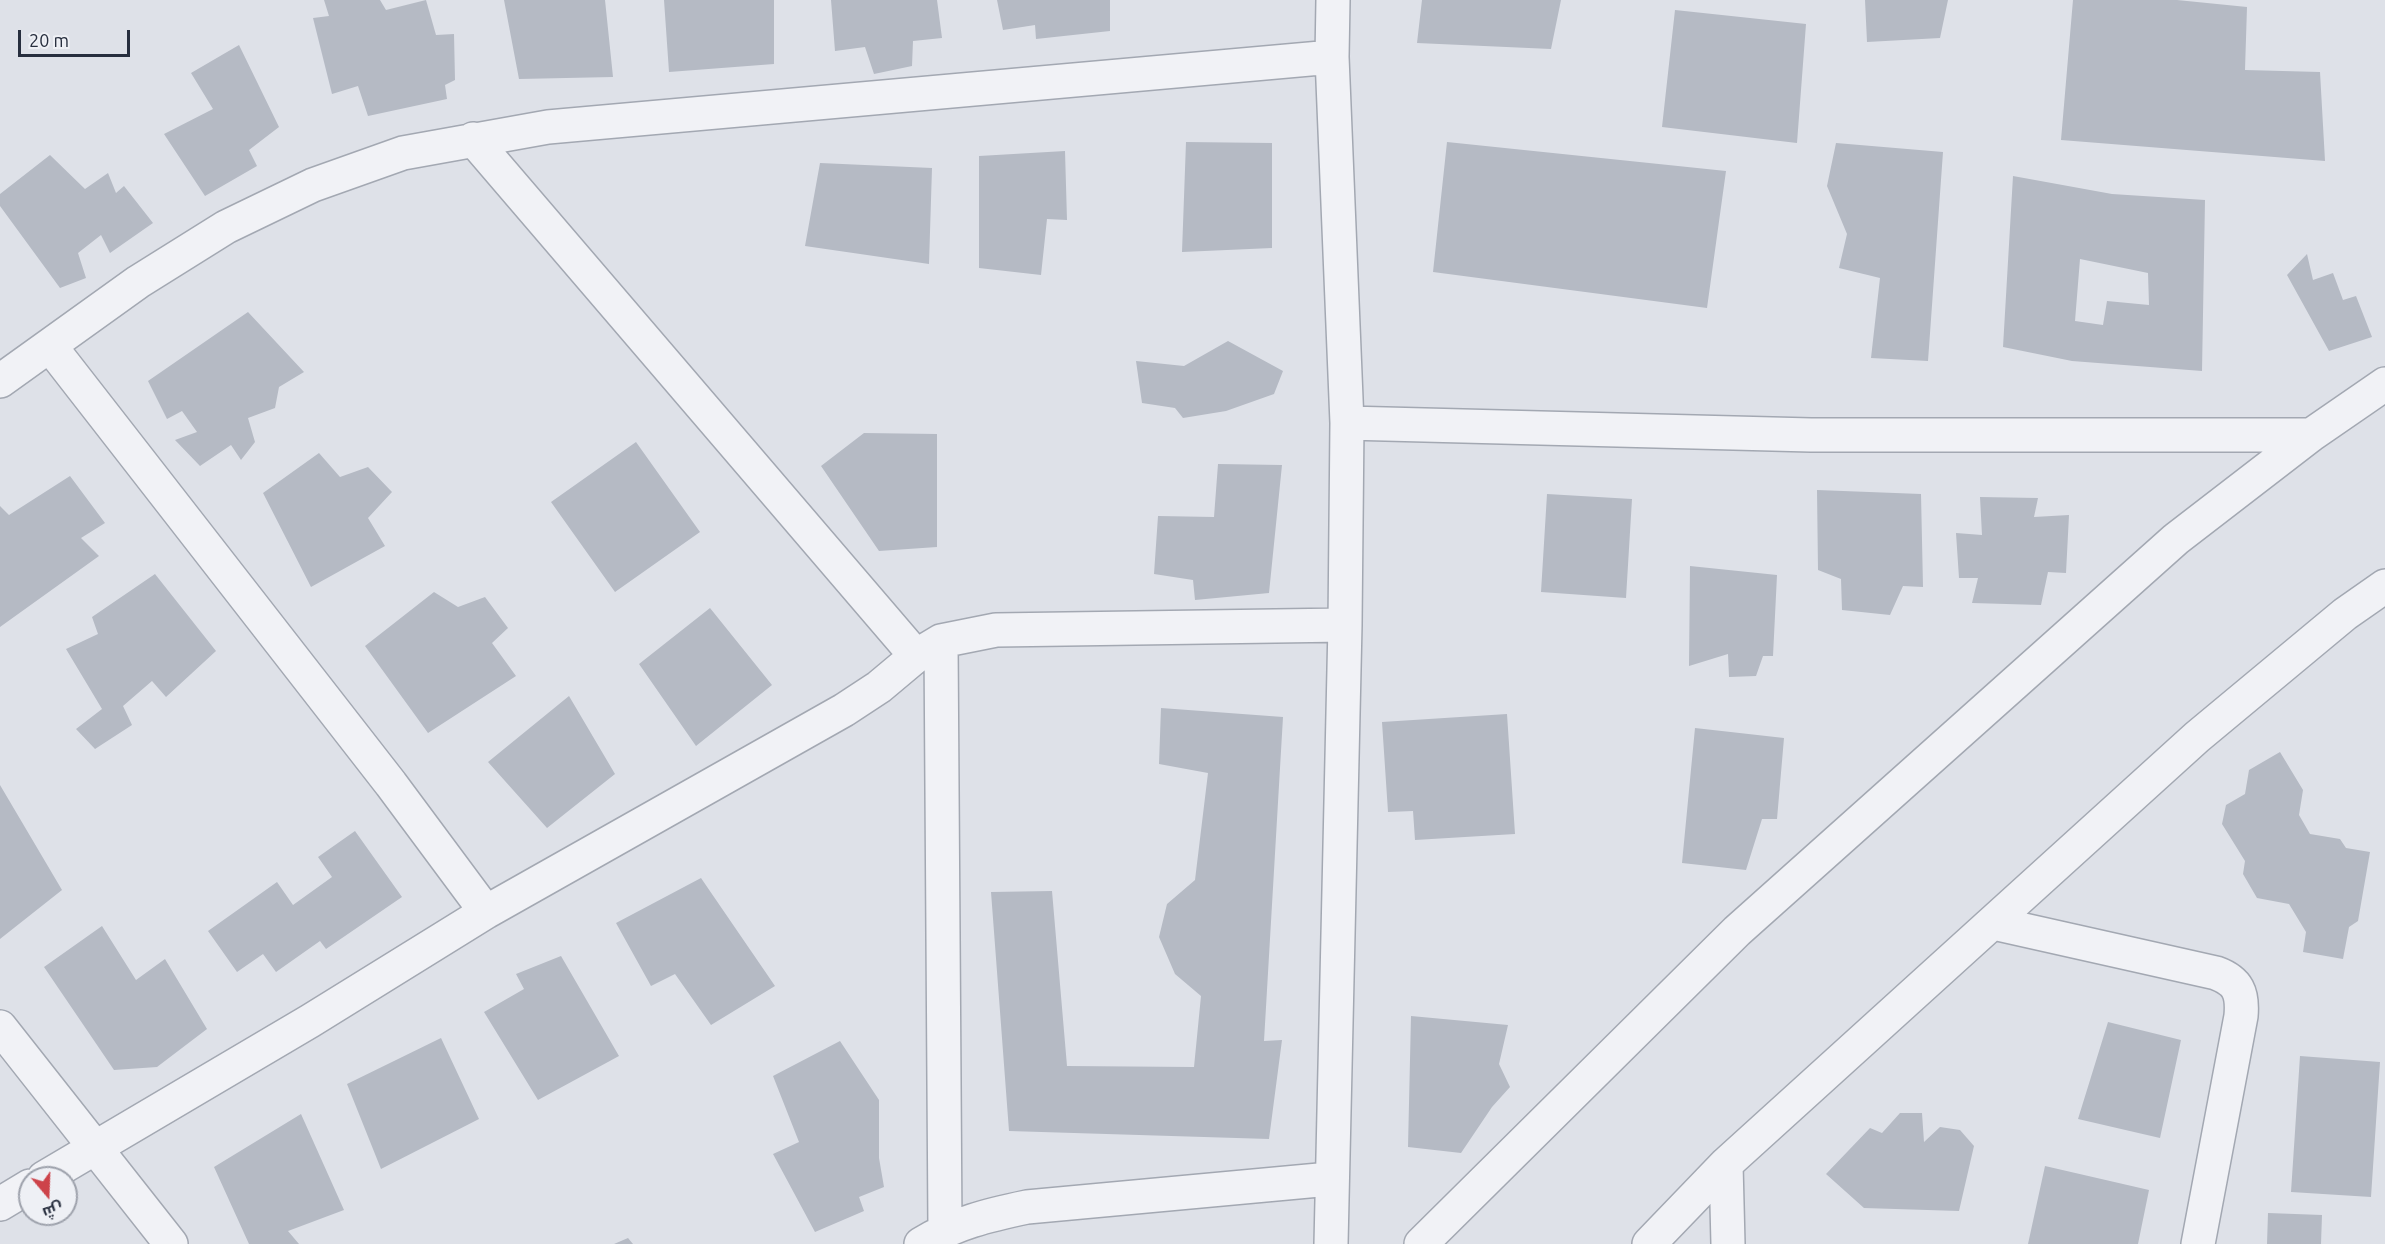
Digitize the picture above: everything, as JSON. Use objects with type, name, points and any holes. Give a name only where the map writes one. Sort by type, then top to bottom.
[{"type":"street","points":[[1331,1244],[1330,1179],[1345,625],[1347,423],[1332,57],[1333,0]]},
{"type":"street","points":[[0,381],[138,282],[226,227],[313,185],[403,153],[548,127],[1332,57]]},
{"type":"street","points":[[473,139],[928,649],[933,1237],[983,1216],[1027,1207],[1330,1179]]},
{"type":"street","points":[[50,346],[391,784],[486,912]]},
{"type":"street","points":[[1421,1244],[1737,932],[2176,539],[2311,435],[2385,384]]},
{"type":"street","points":[[1347,423],[1811,435],[2311,435]]},
{"type":"street","points":[[1649,1244],[1726,1164],[2197,737],[2345,614],[2385,586]]},
{"type":"street","points":[[65,1166],[310,1021],[486,912],[844,711],[928,649],[996,630],[1345,625]]},
{"type":"street","points":[[1993,923],[2216,973],[2228,978],[2237,986],[2242,999],[2241,1016],[2198,1244]]},
{"type":"street","points":[[0,1027],[97,1147],[171,1244]]},
{"type":"street","points":[[1726,1164],[1728,1244]]},
{"type":"street","points":[[0,1204],[18,1193]]},
{"type":"building","points":[[324,0],[380,0],[386,10],[426,0],[436,35],[454,34],[455,80],[445,85],[447,99],[368,116],[358,86],[332,94],[313,18],[329,16]]},
{"type":"building","points":[[504,0],[605,0],[613,77],[519,79]]},
{"type":"building","points":[[664,0],[774,0],[774,64],[669,72]]},
{"type":"building","points":[[831,0],[937,0],[942,38],[913,41],[912,66],[874,74],[865,47],[835,51]]},
{"type":"building","points":[[997,0],[1110,0],[1110,31],[1036,39],[1035,25],[1003,30]]},
{"type":"building","points":[[1422,0],[1561,0],[1551,49],[1417,43]]},
{"type":"building","points":[[1865,0],[1948,0],[1940,38],[1867,42]]},
{"type":"building","points":[[2073,0],[2177,0],[2247,7],[2245,70],[2320,72],[2325,161],[2061,140]]},
{"type":"building","points":[[1675,10],[1806,24],[1797,143],[1662,127]]},
{"type":"building","points":[[239,45],[279,127],[249,150],[257,166],[205,196],[164,134],[213,109],[191,73]]},
{"type":"building","points":[[1186,142],[1272,143],[1272,248],[1182,252]]},
{"type":"building","points":[[1447,142],[1726,171],[1707,308],[1433,272]]},
{"type":"building","points":[[1836,143],[1943,152],[1928,361],[1871,358],[1880,278],[1839,268],[1847,234],[1827,186]]},
{"type":"building","points":[[1065,151],[1067,220],[1047,219],[1041,275],[979,268],[979,156]]},
{"type":"building","points":[[50,155],[85,189],[108,173],[116,193],[124,186],[153,223],[110,253],[101,235],[78,253],[86,278],[60,288],[0,206],[0,194]]},
{"type":"building","points":[[820,163],[932,168],[929,264],[805,246]]},
{"type":"building","points":[[2013,176],[2112,194],[2205,200],[2202,371],[2072,361],[2003,347]],"holes":[[[2080,259],[2148,273],[2149,305],[2107,301],[2103,325],[2075,321]]]},
{"type":"building","points":[[2307,254],[2313,280],[2333,273],[2343,300],[2356,296],[2372,337],[2329,351],[2287,275]]},
{"type":"building","points":[[248,312],[304,372],[279,387],[275,408],[248,418],[255,442],[241,460],[231,445],[200,466],[175,440],[197,432],[182,411],[167,419],[148,381]]},
{"type":"building","points":[[1228,341],[1283,371],[1274,394],[1226,411],[1183,418],[1175,408],[1142,403],[1136,361],[1184,366]]},
{"type":"building","points":[[864,433],[937,434],[937,547],[879,551],[821,466]]},
{"type":"building","points":[[636,442],[700,532],[615,592],[551,502]]},
{"type":"building","points":[[319,453],[340,477],[368,467],[392,492],[368,518],[385,546],[311,587],[263,493]]},
{"type":"building","points":[[1218,464],[1282,465],[1269,593],[1195,600],[1193,580],[1154,574],[1158,516],[1214,517]]},
{"type":"building","points":[[70,476],[105,523],[81,538],[99,556],[0,627],[0,506],[9,515]]},
{"type":"building","points":[[1817,490],[1921,494],[1923,587],[1903,586],[1890,615],[1842,610],[1841,579],[1818,570]]},
{"type":"building","points":[[1547,494],[1632,499],[1626,598],[1541,592]]},
{"type":"building","points":[[1980,497],[2038,498],[2034,517],[2069,515],[2066,573],[2048,572],[2041,605],[1972,603],[1978,578],[1959,578],[1956,533],[1982,535]]},
{"type":"building","points":[[1690,566],[1777,575],[1773,656],[1763,656],[1756,676],[1729,677],[1728,654],[1689,666]]},
{"type":"building","points":[[155,574],[216,651],[166,697],[152,681],[123,706],[132,725],[95,749],[76,729],[102,709],[66,649],[98,634],[92,617]]},
{"type":"building","points":[[434,592],[458,607],[485,597],[508,628],[492,643],[516,676],[428,733],[365,646]]},
{"type":"building","points":[[710,608],[772,685],[696,746],[639,664]]},
{"type":"building","points":[[569,696],[615,774],[547,828],[488,762]]},
{"type":"building","points":[[1161,708],[1283,717],[1264,1041],[1282,1040],[1269,1139],[1009,1131],[991,892],[1052,891],[1067,1066],[1194,1067],[1201,996],[1175,974],[1159,937],[1167,904],[1195,880],[1208,773],[1159,764]]},
{"type":"building","points":[[1507,714],[1515,834],[1415,840],[1413,811],[1388,812],[1382,722]]},
{"type":"building","points":[[1695,728],[1784,738],[1777,819],[1762,819],[1746,870],[1682,863]]},
{"type":"building","points":[[2280,752],[2303,790],[2299,815],[2310,834],[2340,839],[2346,848],[2370,852],[2358,921],[2349,927],[2343,959],[2303,952],[2306,932],[2289,904],[2257,898],[2243,874],[2245,861],[2222,824],[2226,805],[2245,794],[2249,770]]},
{"type":"building","points":[[0,785],[62,890],[0,939]]},
{"type":"building","points":[[355,831],[402,897],[326,949],[320,941],[276,972],[263,954],[237,972],[208,931],[277,882],[293,905],[332,877],[318,857]]},
{"type":"building","points":[[701,878],[775,986],[711,1025],[675,974],[651,986],[616,923]]},
{"type":"building","points":[[102,926],[136,980],[165,959],[207,1029],[157,1067],[114,1070],[44,967]]},
{"type":"building","points":[[561,956],[619,1056],[538,1100],[484,1012],[524,989],[516,974]]},
{"type":"building","points":[[1411,1016],[1508,1025],[1499,1064],[1510,1087],[1492,1107],[1461,1153],[1408,1147]]},
{"type":"building","points":[[2108,1022],[2181,1040],[2160,1138],[2078,1119]]},
{"type":"building","points":[[441,1038],[479,1119],[381,1169],[347,1084]]},
{"type":"building","points":[[840,1041],[879,1100],[879,1158],[884,1187],[859,1197],[864,1211],[815,1232],[773,1154],[799,1142],[773,1076]]},
{"type":"building","points":[[2300,1056],[2380,1062],[2371,1197],[2291,1192]]},
{"type":"building","points":[[1900,1113],[1922,1113],[1924,1142],[1940,1127],[1960,1130],[1974,1146],[1959,1211],[1864,1208],[1826,1174],[1870,1128],[1882,1133]]},
{"type":"building","points":[[301,1114],[344,1210],[288,1231],[299,1244],[249,1244],[214,1167]]},
{"type":"building","points":[[2045,1166],[2149,1190],[2138,1244],[2028,1244]]},
{"type":"building","points":[[2268,1213],[2322,1215],[2321,1244],[2267,1244]]},
{"type":"building","points":[[628,1238],[633,1244],[614,1244]]}]
